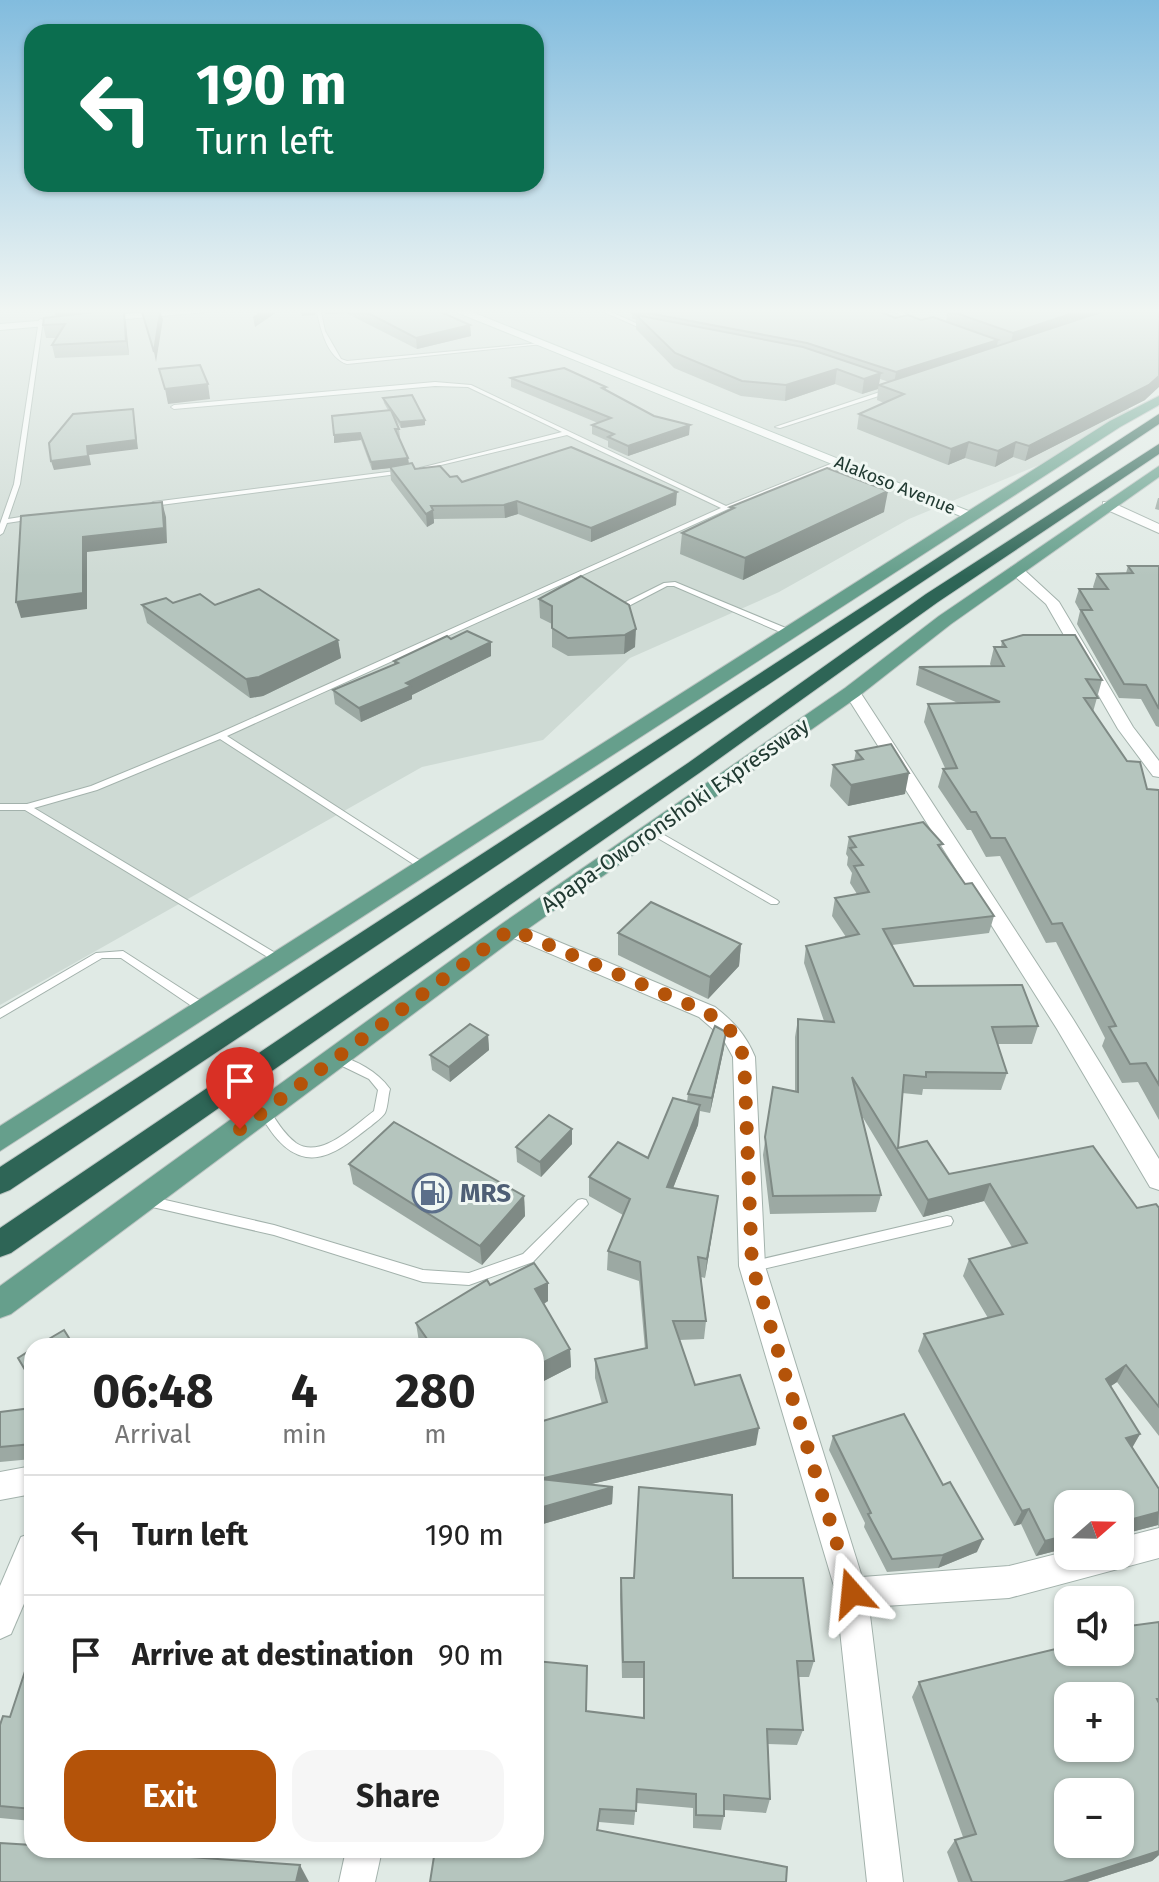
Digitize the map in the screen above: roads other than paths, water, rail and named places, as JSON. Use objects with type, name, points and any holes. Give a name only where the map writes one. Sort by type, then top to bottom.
[{"type":"highway","points":[[0,1182],[1159,418]]},
{"type":"highway","points":[[1115,424],[1139,431]]},
{"type":"highway","name":"Apapa-Oworonshoki Expressway","points":[[0,1244],[695,767],[932,598],[1159,448]]},
{"type":"main road","points":[[0,1140],[1115,424],[1159,400]]},
{"type":"main road","name":"Apapa-Oworonshoki Expressway","points":[[0,1304],[511,929],[852,692],[1016,570],[1159,470]]},
{"type":"street","name":"Alakoso Avenue","points":[[682,400],[978,513]]},
{"type":"street","name":"Alakoso Avenue","points":[[709,400],[978,513]]},
{"type":"street","points":[[1107,505],[1159,529]]},
{"type":"street","points":[[1016,570],[1052,602],[1126,729],[1159,772]]},
{"type":"street","points":[[852,692],[1065,1024],[1159,1180]]},
{"type":"street","points":[[511,929],[707,1012],[732,1032],[744,1057],[752,1266],[852,1593],[885,1882]]},
{"type":"street","points":[[0,1486],[24,1482]]},
{"type":"street","points":[[1134,1549],[1159,1543]]},
{"type":"street","points":[[0,1623],[24,1567]]},
{"type":"street","points":[[852,1593],[1009,1582],[1055,1570]]},
{"type":"street","points":[[357,1882],[362,1858]]},
{"type":"lane","points":[[0,533],[17,484],[29,400]]},
{"type":"lane","points":[[174,407],[261,400]]},
{"type":"lane","points":[[501,400],[726,508]]},
{"type":"lane","points":[[778,427],[860,400]]},
{"type":"lane","points":[[138,505],[389,475],[458,462],[567,433]]},
{"type":"lane","points":[[0,807],[27,807],[94,788],[221,736],[726,508],[840,462]]},
{"type":"lane","points":[[4,521],[48,516]]},
{"type":"lane","points":[[616,609],[658,588],[675,584],[790,633]]},
{"type":"lane","points":[[221,736],[424,867]]},
{"type":"lane","points":[[27,807],[278,959]]},
{"type":"lane","points":[[652,831],[774,902]]},
{"type":"lane","points":[[0,1014],[100,955],[112,952],[123,954],[203,1008]]},
{"type":"lane","points":[[264,1111],[281,1140],[303,1152],[326,1153],[379,1113],[384,1089],[373,1076],[334,1057]]},
{"type":"lane","points":[[142,1199],[274,1230],[423,1276],[469,1279],[528,1258],[582,1204]]},
{"type":"lane","points":[[752,1266],[947,1221]]},
{"type":"place","name":"MRS","points":[[432,1193]]}]
